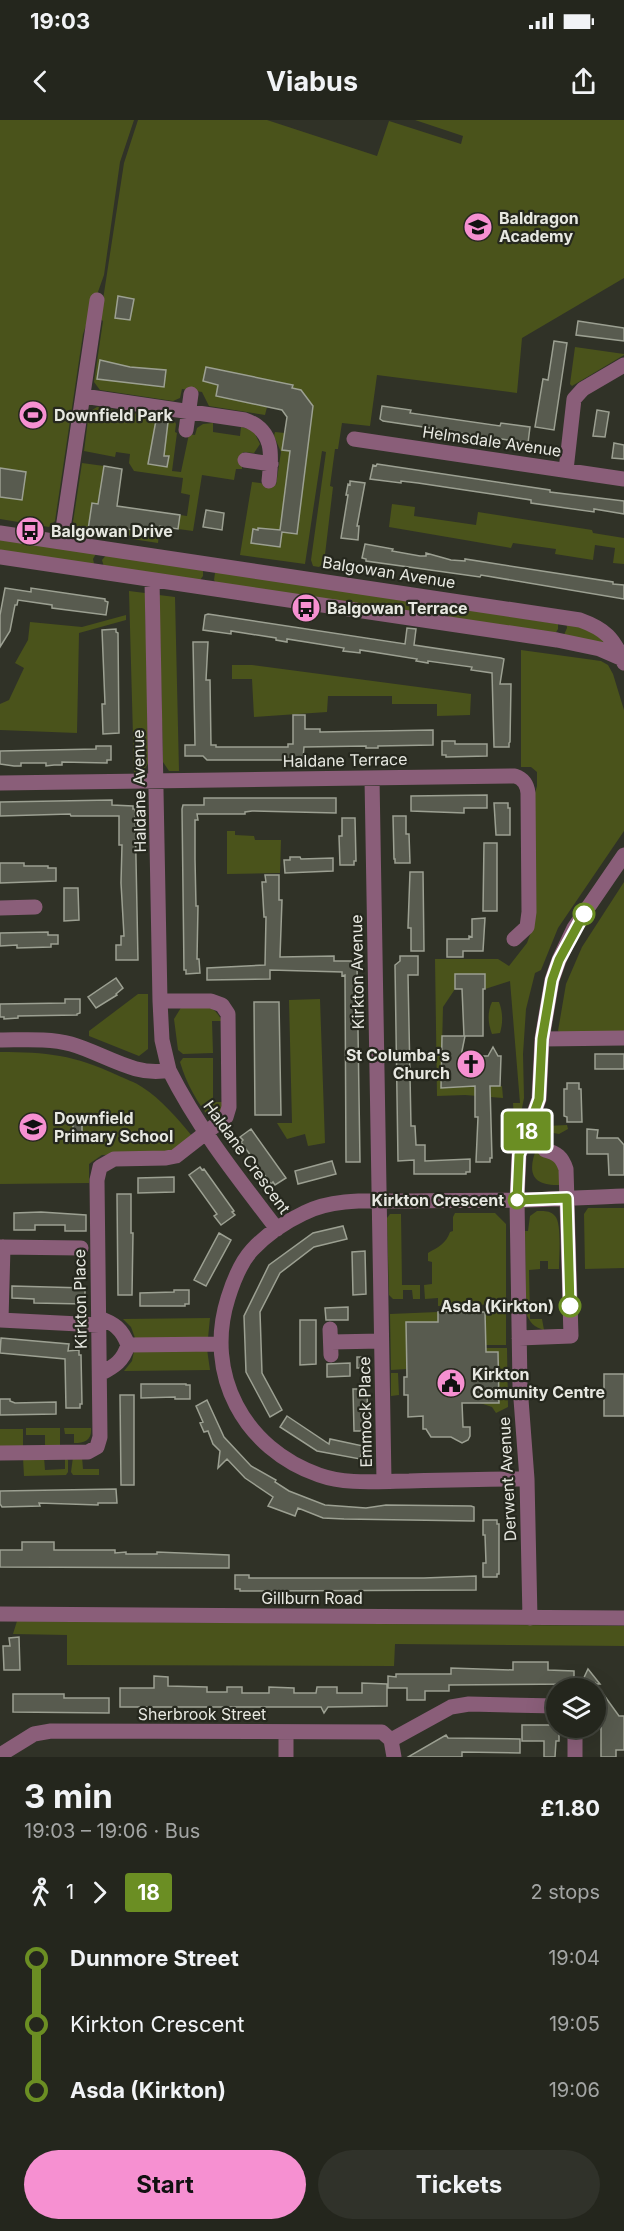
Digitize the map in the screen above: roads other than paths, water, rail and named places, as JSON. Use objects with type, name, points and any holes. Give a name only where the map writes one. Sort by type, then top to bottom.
[{"type":"street","points":[[61,542],[97,300]]},
{"type":"street","points":[[566,470],[574,399],[578,393],[624,365]]},
{"type":"street","points":[[186,430],[191,394]]},
{"type":"street","points":[[83,396],[245,420],[257,424],[263,429],[270,447],[271,464],[268,480]]},
{"type":"street","name":"Helmsdale Avenue","points":[[354,439],[624,479]]},
{"type":"street","points":[[245,460],[271,464]]},
{"type":"street","name":"Balgowan Avenue","points":[[0,533],[580,620],[597,626],[613,639],[623,661]]},
{"type":"street","points":[[99,572],[99,560],[103,549]]},
{"type":"street","name":"Balgowan Avenue","points":[[0,556],[557,640],[600,649],[623,661]]},
{"type":"street","points":[[208,588],[212,564]]},
{"type":"street","name":"Haldane Avenue","points":[[152,580],[160,1001],[162,1040],[169,1070]]},
{"type":"street","points":[[557,640],[562,628],[560,616]]},
{"type":"street","name":"Haldane Terrace","points":[[0,783],[515,776],[521,778],[527,785],[528,793],[529,912],[527,927],[514,939]]},
{"type":"street","name":"Kirkton Avenue","points":[[372,778],[378,1201]]},
{"type":"street","name":"Derwent Avenue","points":[[530,1618],[527,1479],[520,1386],[517,1200],[519,1155],[539,1099],[542,1039],[552,980],[559,960],[574,928],[624,855]]},
{"type":"street","points":[[0,908],[35,907]]},
{"type":"street","points":[[160,1001],[211,1001],[222,1005],[228,1014],[229,1107],[226,1117],[205,1134]]},
{"type":"street","points":[[542,1039],[624,1038]]},
{"type":"street","points":[[0,1040],[68,1043],[140,1071],[156,1073],[169,1070]]},
{"type":"street","name":"Haldane Crescent","points":[[169,1070],[185,1103],[205,1134],[277,1229]]},
{"type":"street","name":"Kirkton Place","points":[[0,1453],[88,1452],[98,1447],[100,1374],[97,1180],[100,1167],[114,1159],[176,1156],[205,1134]]},
{"type":"street","points":[[519,1338],[571,1336],[566,1169],[563,1160],[555,1153],[545,1150]]},
{"type":"street","points":[[527,1479],[353,1481],[321,1476],[292,1464],[267,1446],[245,1421],[231,1398],[219,1344],[222,1318],[233,1280],[252,1251],[277,1229],[305,1212],[339,1203],[624,1196]]},
{"type":"street","name":"Emmock Place","points":[[378,1201],[384,1481]]},
{"type":"street","points":[[81,1248],[1,1246],[0,1320],[113,1323],[123,1333],[128,1345],[124,1358],[100,1374]]},
{"type":"street","name":"Emmock Place","points":[[330,1342],[381,1341]]},
{"type":"street","points":[[128,1345],[219,1344]]},
{"type":"street","name":"Gillburn Road","points":[[0,1614],[624,1618]]},
{"type":"street","points":[[394,1757],[391,1740],[451,1707],[469,1704],[546,1706]]},
{"type":"street","name":"Sherbrook Street","points":[[0,1755],[34,1734],[51,1731],[382,1732],[391,1740]]},
{"type":"street","points":[[286,1732],[286,1757]]},
{"type":"street","points":[[575,1738],[575,1757]]},
{"type":"place","name":"Baldragon Academy","points":[[478,227]]},
{"type":"place","name":"Downfield Park","points":[[33,415]]},
{"type":"place","name":"Balgowan Drive","points":[[30,531]]},
{"type":"place","name":"Balgowan Terrace","points":[[306,608]]},
{"type":"place","name":"St Columba's Church","points":[[471,1064]]},
{"type":"place","name":"Downfield Primary School","points":[[33,1127]]},
{"type":"place","name":"Kirkton Crescent","points":[[517,1200]]},
{"type":"place","name":"Asda (Kirkton)","points":[[570,1306]]},
{"type":"place","name":"Kirkton Comunity Centre","points":[[451,1383]]}]
